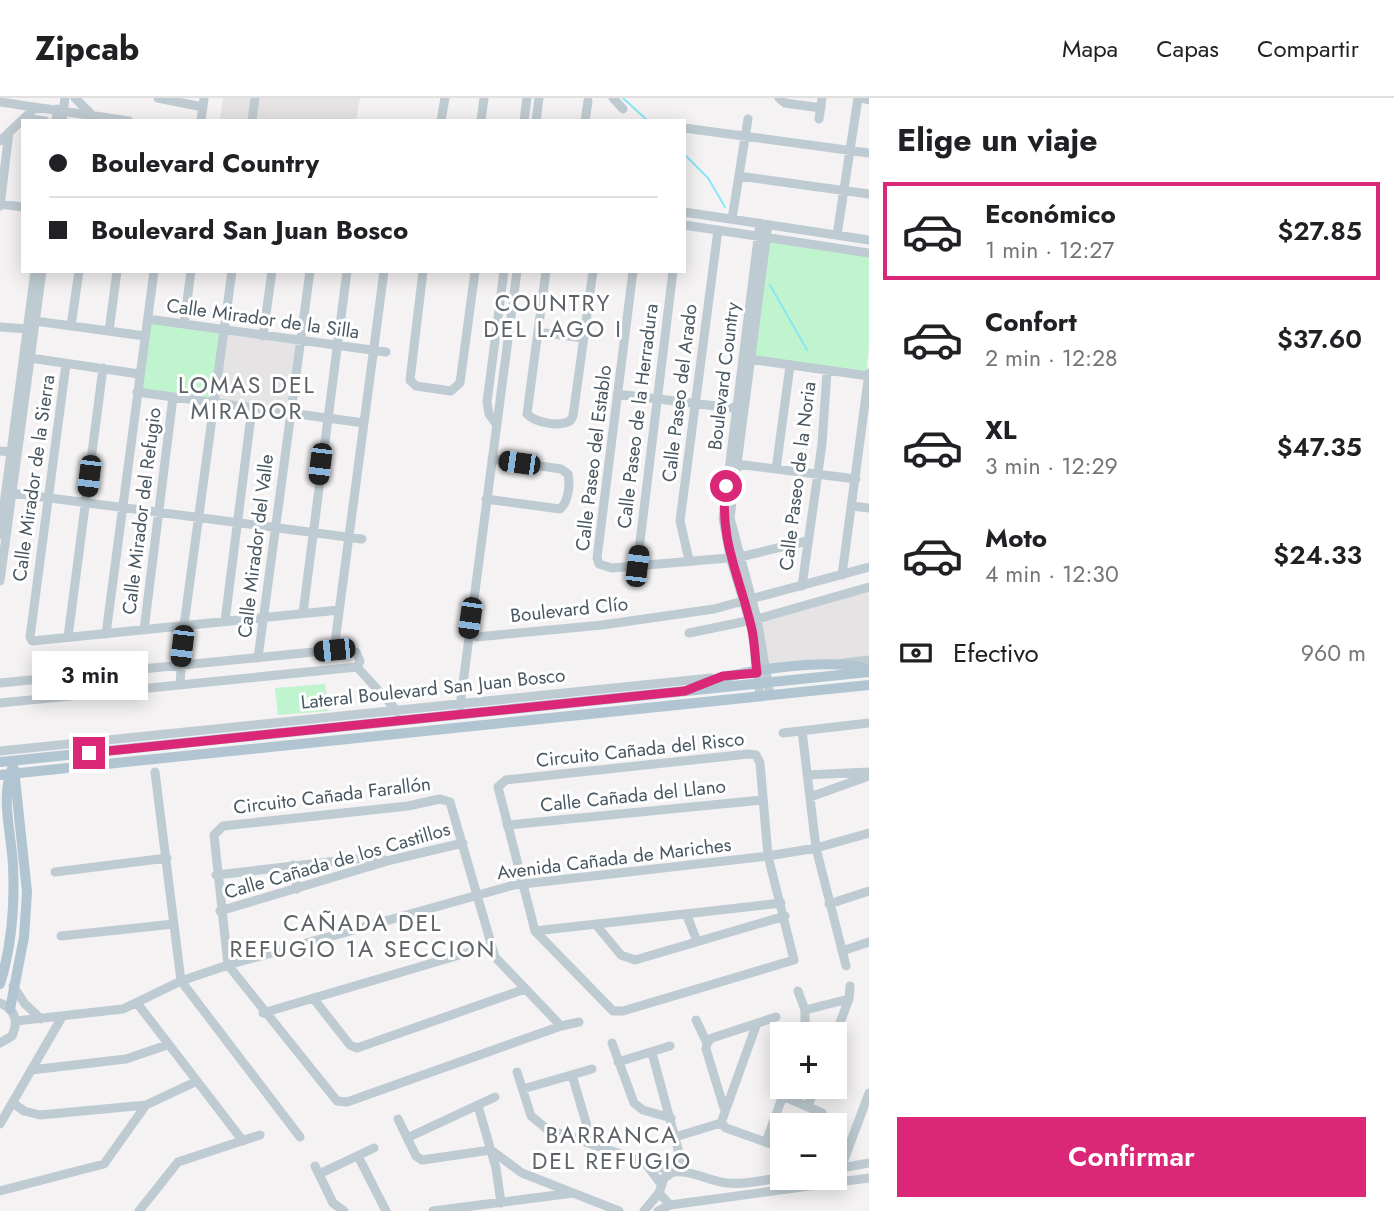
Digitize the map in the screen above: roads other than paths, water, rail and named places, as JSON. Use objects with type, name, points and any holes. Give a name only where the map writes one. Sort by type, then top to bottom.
[{"type":"main road","points":[[840,663],[869,671]]},
{"type":"main road","name":"Lateral Boulevard San Juan Bosco","points":[[716,678],[762,677],[813,671],[840,663]]},
{"type":"main road","points":[[815,690],[813,671],[869,671]]},
{"type":"main road","points":[[12,770],[42,758],[406,721],[460,709],[685,691],[762,677]]},
{"type":"main road","points":[[685,691],[716,678]]},
{"type":"main road","points":[[12,770],[36,771],[869,685]]},
{"type":"main road","points":[[380,723],[382,736]]},
{"type":"main road","points":[[1,758],[12,770],[21,815],[27,876],[26,918],[13,986],[5,1006]]},
{"type":"main road","points":[[36,771],[35,766],[42,758]]},
{"type":"main road","points":[[0,985],[9,956],[13,918],[8,797],[12,770]]},
{"type":"main road","points":[[21,815],[22,782],[36,771]]},
{"type":"main road","points":[[0,783],[8,797]]},
{"type":"street","points":[[57,119],[65,98]]},
{"type":"street","points":[[75,98],[92,114]]},
{"type":"street","points":[[158,98],[204,102]]},
{"type":"street","points":[[252,119],[255,98]]},
{"type":"street","points":[[441,119],[444,98]]},
{"type":"street","points":[[481,119],[484,98]]},
{"type":"street","points":[[524,119],[527,98]]},
{"type":"street","points":[[536,119],[539,98]]},
{"type":"street","points":[[613,98],[623,109]]},
{"type":"street","points":[[779,98],[785,103],[821,103],[819,119]]},
{"type":"street","points":[[837,235],[859,98],[869,100]]},
{"type":"street","points":[[0,103],[16,101],[36,107],[118,119]]},
{"type":"street","points":[[585,119],[588,101]]},
{"type":"street","points":[[25,118],[36,107]]},
{"type":"street","points":[[60,110],[62,119]]},
{"type":"street","points":[[25,118],[32,119]]},
{"type":"street","points":[[732,219],[748,119]]},
{"type":"street","points":[[0,141],[21,122]]},
{"type":"street","points":[[686,128],[869,153]]},
{"type":"street","points":[[9,132],[0,205],[21,207]]},
{"type":"street","points":[[739,176],[869,194]]},
{"type":"street","points":[[686,212],[869,240]]},
{"type":"street","name":"Boulevard Country","points":[[764,224],[723,505],[753,620],[765,696]]},
{"type":"street","points":[[686,225],[869,253]]},
{"type":"street","name":"Calle Paseo del Arado","points":[[689,560],[680,521],[718,230]]},
{"type":"street","name":"Boulevard Country","points":[[735,557],[730,518],[739,409],[749,359],[762,238]]},
{"type":"street","points":[[0,489],[36,273]]},
{"type":"street","points":[[0,582],[42,273]]},
{"type":"street","points":[[71,326],[79,273]]},
{"type":"street","points":[[109,331],[117,273]]},
{"type":"street","points":[[106,634],[154,273]]},
{"type":"street","points":[[184,324],[191,273]]},
{"type":"street","points":[[180,685],[179,666],[184,625],[232,273]]},
{"type":"street","points":[[263,336],[272,273]]},
{"type":"street","name":"Calle Mirador del Valle","points":[[258,658],[310,273]]},
{"type":"street","points":[[303,613],[346,273]]},
{"type":"street","points":[[334,650],[384,273]]},
{"type":"street","points":[[423,273],[410,380],[416,386],[451,391],[460,383],[475,273]]},
{"type":"street","points":[[496,424],[489,414],[486,402],[505,273]]},
{"type":"street","points":[[460,709],[517,273]]},
{"type":"street","points":[[546,273],[527,414],[534,419],[561,424],[570,421],[573,416],[593,273]]},
{"type":"street","name":"Calle Paseo del Establo","points":[[633,273],[597,558],[605,567],[637,566],[735,557],[807,541]]},
{"type":"street","name":"Calle Paseo de la Herradura","points":[[637,566],[673,273]]},
{"type":"street","name":"Calle Mirador de la Silla","points":[[148,319],[386,352]]},
{"type":"street","name":"Calle Mirador de la Silla","points":[[35,321],[145,336]]},
{"type":"street","points":[[0,327],[28,329]]},
{"type":"street","points":[[538,332],[584,338]]},
{"type":"street","points":[[30,358],[139,374]]},
{"type":"street","points":[[749,359],[869,375],[865,428],[842,575]]},
{"type":"street","name":"Calle Mirador de la Sierra","points":[[66,364],[30,639],[68,637]]},
{"type":"street","points":[[776,469],[790,366]]},
{"type":"street","points":[[103,368],[68,637],[339,610]]},
{"type":"street","name":"Calle Paseo de la Noria","points":[[802,586],[827,371]]},
{"type":"street","points":[[137,393],[364,423]]},
{"type":"street","points":[[617,394],[739,409]]},
{"type":"street","name":"Calle Mirador del Refugio","points":[[144,630],[173,397]]},
{"type":"street","points":[[225,621],[252,408]]},
{"type":"street","points":[[0,535],[6,452]]},
{"type":"street","points":[[486,499],[560,509],[566,500],[569,479],[568,474],[561,469],[492,459]]},
{"type":"street","points":[[736,464],[856,479]]},
{"type":"street","points":[[858,466],[869,468]]},
{"type":"street","points":[[12,493],[362,540]]},
{"type":"street","points":[[852,506],[869,508]]},
{"type":"street","name":"Boulevard Clío","points":[[477,637],[602,625],[714,609],[869,567]]},
{"type":"street","points":[[689,633],[753,620],[869,587]]},
{"type":"street","points":[[0,675],[4,683],[334,650],[356,652],[360,662],[357,667]]},
{"type":"street","name":"Lateral Boulevard San Juan Bosco","points":[[840,663],[869,660]]},
{"type":"street","points":[[0,705],[12,701],[357,667]]},
{"type":"street","points":[[357,667],[406,721]]},
{"type":"street","name":"Lateral Boulevard San Juan Bosco","points":[[1,758],[396,710],[460,709],[716,678]]},
{"type":"street","points":[[783,733],[869,723]]},
{"type":"street","points":[[802,731],[816,848],[846,966]]},
{"type":"street","name":"Circuito Cañada del Risco","points":[[756,755],[760,763],[768,856],[795,955],[792,964],[623,1011],[613,1011],[535,931],[507,825],[497,793],[501,782],[506,780],[756,755]]},
{"type":"street","points":[[155,772],[181,981],[300,1137]]},
{"type":"street","points":[[807,775],[869,774]]},
{"type":"street","points":[[810,797],[869,774]]},
{"type":"street","name":"Circuito Cañada Farallón","points":[[561,1026],[495,957],[453,806],[445,799],[222,826],[214,835],[216,875],[228,965],[263,1013],[333,1098],[341,1102],[579,1022]]},
{"type":"street","name":"Calle Cañada del Llano","points":[[507,825],[762,800]]},
{"type":"street","name":"Avenida Cañada de Mariches","points":[[16,1021],[115,1010],[137,1003],[181,981],[228,965],[523,884],[768,856],[816,848],[869,833]]},
{"type":"street","name":"Calle Cañada de los Castillos","points":[[220,911],[391,860],[463,843]]},
{"type":"street","points":[[55,872],[167,858]]},
{"type":"street","points":[[216,875],[364,858],[391,860]]},
{"type":"street","points":[[293,865],[297,889]]},
{"type":"street","points":[[829,904],[869,891]]},
{"type":"street","points":[[535,931],[687,916],[781,903]]},
{"type":"street","points":[[687,916],[697,941]]},
{"type":"street","points":[[597,926],[621,955],[630,960],[785,916]]},
{"type":"street","points":[[61,936],[174,924]]},
{"type":"street","points":[[842,951],[869,942]]},
{"type":"street","points":[[263,1013],[491,946]]},
{"type":"street","points":[[13,986],[25,1004],[41,1019]]},
{"type":"street","points":[[840,1022],[849,999],[850,986]]},
{"type":"street","points":[[313,998],[350,1045],[357,1048],[525,989]]},
{"type":"street","points":[[798,991],[804,1022]]},
{"type":"street","points":[[804,1010],[849,999]]},
{"type":"street","points":[[137,1003],[195,1082],[243,1141]]},
{"type":"street","points":[[0,1043],[12,1035],[16,1021],[5,1006]]},
{"type":"street","points":[[0,1124],[62,1017]]},
{"type":"street","points":[[707,1043],[776,1017]]},
{"type":"street","points":[[696,1020],[699,1032],[707,1043],[706,1049],[724,1108]]},
{"type":"street","points":[[721,1123],[724,1108],[757,1023]]},
{"type":"street","points":[[612,1043],[634,1103],[643,1110],[671,1118]]},
{"type":"street","points":[[32,1070],[125,1059],[167,1045]]},
{"type":"street","points":[[618,1062],[670,1046]]},
{"type":"street","points":[[644,1211],[677,1172],[675,1137],[652,1053]]},
{"type":"street","points":[[523,1088],[592,1069]]},
{"type":"street","points":[[517,1072],[531,1116],[540,1126],[646,1164],[677,1172],[732,1184],[770,1179]]},
{"type":"street","points":[[572,1075],[592,1143]]},
{"type":"street","points":[[13,1103],[31,1114],[40,1115],[146,1105],[195,1082]]},
{"type":"street","points":[[847,1144],[869,1093]]},
{"type":"street","points":[[407,1138],[495,1097]]},
{"type":"street","points":[[766,1142],[782,1099]]},
{"type":"street","points":[[796,1099],[822,1112]]},
{"type":"street","points":[[808,1106],[811,1099]]},
{"type":"street","points":[[0,1191],[104,1164],[146,1105]]},
{"type":"street","points":[[478,1106],[496,1168],[501,1203]]},
{"type":"street","points":[[398,1119],[416,1156],[422,1160],[491,1150],[507,1164],[619,1211]]},
{"type":"street","points":[[721,1123],[726,1128],[770,1144]]},
{"type":"street","points":[[675,1137],[721,1123]]},
{"type":"street","points":[[139,1211],[178,1162],[260,1135]]},
{"type":"street","points":[[344,1211],[332,1203],[317,1170],[374,1148]]},
{"type":"street","points":[[358,1156],[386,1211]]},
{"type":"street","points":[[847,1166],[869,1163]]},
{"type":"street","points":[[496,1168],[507,1164]]},
{"type":"street","points":[[646,1164],[670,1205]]},
{"type":"street","points":[[847,1182],[869,1178]]},
{"type":"street","points":[[657,1211],[670,1205],[783,1190]]},
{"type":"street","points":[[433,1211],[575,1193]]},
{"type":"waterway","points":[[623,98],[646,119]]},
{"type":"waterway","points":[[686,156],[708,178],[725,207]]},
{"type":"waterway","points":[[770,285],[807,350]]},
{"type":"district","name":"COUNTRY DEL LAGO I","points":[[553,316]]},
{"type":"district","name":"LOMAS DEL MIRADOR","points":[[247,398]]},
{"type":"district","name":"CAÑADA DEL REFUGIO 1A SECCION","points":[[363,936]]},
{"type":"district","name":"BARRANCA DEL REFUGIO","points":[[612,1148]]}]
